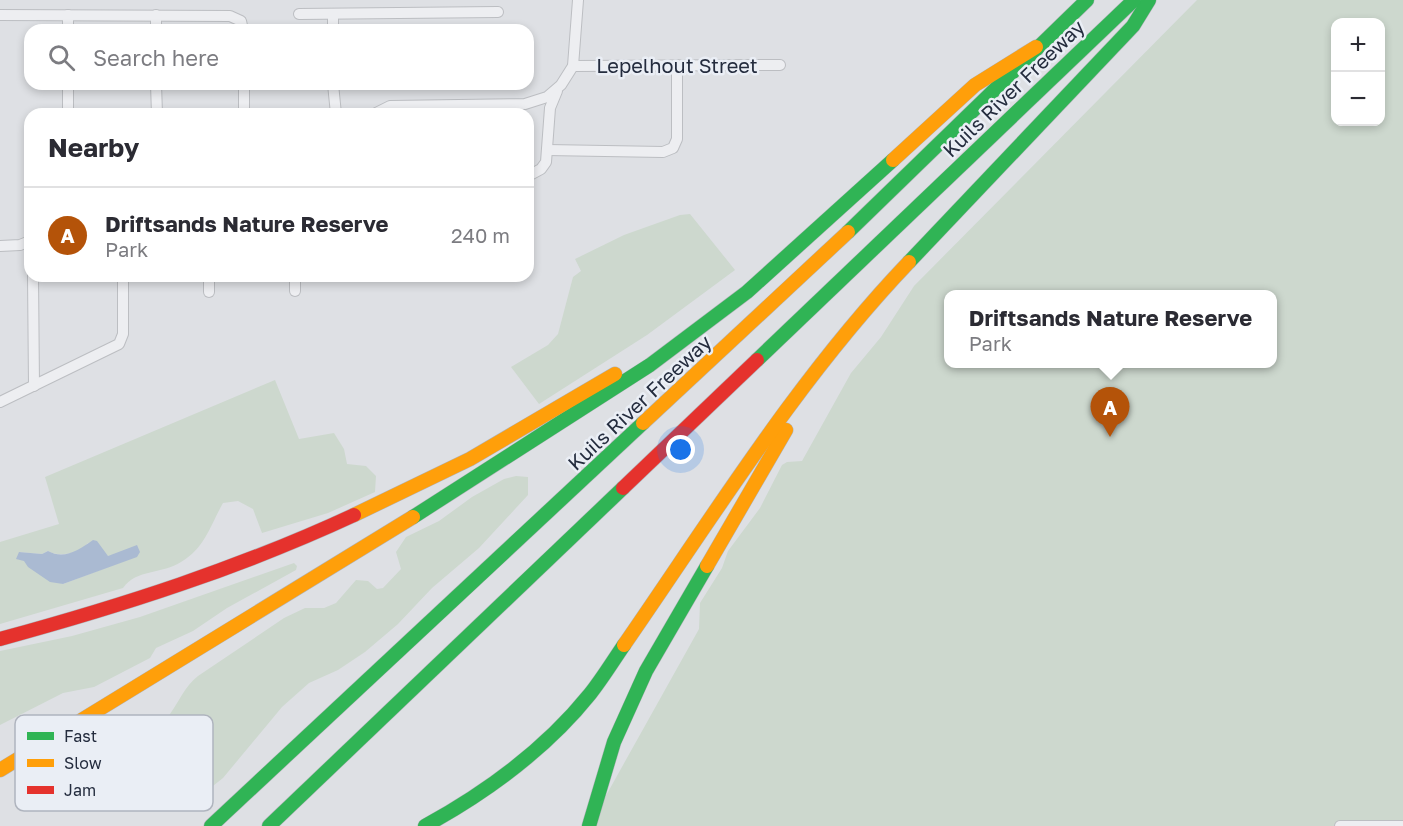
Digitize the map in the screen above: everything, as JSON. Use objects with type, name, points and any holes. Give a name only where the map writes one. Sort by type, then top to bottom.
[{"type":"highway","name":"Kuils River Freeway","points":[[211,826],[837,243],[1036,47],[1087,0]]},
{"type":"highway","name":"Kuils River Freeway","points":[[269,826],[1134,0]]},
{"type":"highway","points":[[425,826],[493,787],[536,752],[590,694],[779,421],[885,286],[1132,26],[1149,0]]},
{"type":"highway","points":[[89,715],[589,406],[714,319],[975,85],[1036,47]]},
{"type":"highway","points":[[0,639],[92,614],[226,570],[345,521],[429,482],[579,397],[640,358],[793,248]]},
{"type":"highway","points":[[589,826],[614,742],[646,671],[824,364]]},
{"type":"highway","points":[[0,770],[15,761]]},
{"type":"street","points":[[534,172],[543,166],[547,150],[550,108],[573,66],[578,0]]},
{"type":"street","points":[[299,14],[498,12]]},
{"type":"street","points":[[0,15],[233,16],[242,24]]},
{"type":"street","points":[[68,15],[68,24]]},
{"type":"street","points":[[156,15],[156,24]]},
{"type":"street","points":[[333,15],[333,24]]},
{"type":"street","points":[[547,150],[663,152],[670,150],[677,139],[677,65]]},
{"type":"street","name":"Lepelhout Street","points":[[573,66],[780,65]]},
{"type":"street","points":[[386,108],[413,105],[525,104],[547,97],[561,85]]},
{"type":"street","points":[[68,90],[68,108]]},
{"type":"street","points":[[156,90],[157,108]]},
{"type":"street","points":[[244,90],[244,108]]},
{"type":"street","points":[[334,90],[335,108]]},
{"type":"street","points":[[0,246],[24,243]]},
{"type":"street","points":[[33,282],[34,386]]},
{"type":"street","points":[[0,402],[119,344],[123,334],[123,282]]},
{"type":"street","points":[[209,282],[209,292]]},
{"type":"street","points":[[295,282],[295,291]]},
{"type":"street","points":[[1340,826],[1403,826]]},
{"type":"shaded area","points":[[1197,0],[1403,0],[1403,826],[589,826],[699,629],[700,603],[722,568],[728,551],[760,508],[782,465],[787,462],[802,461],[851,373],[881,337],[914,286]]},
{"type":"shaded area","points":[[690,214],[735,270],[647,335],[539,404],[511,367],[548,345],[558,334],[573,277],[581,271],[575,259],[624,235],[680,215]]},
{"type":"shaded area","points":[[275,380],[299,439],[334,433],[344,449],[347,464],[366,466],[376,476],[375,492],[328,513],[262,533],[253,509],[238,501],[223,503],[196,550],[174,566],[135,578],[123,588],[0,624],[0,542],[59,524],[45,477]],"holes":[[[88,543],[108,556],[113,555],[124,561],[63,584],[38,572],[27,564],[19,552],[42,554],[48,551],[63,554],[80,549]]]},
{"type":"shaded area","points":[[516,476],[528,477],[528,495],[479,548],[432,588],[398,624],[365,652],[338,670],[309,683],[282,707],[223,778],[213,786],[213,715],[169,715],[193,680],[284,618],[305,608],[324,608],[336,603],[356,580],[368,581],[377,589],[383,588],[401,569],[396,552],[406,537],[439,521],[472,497],[504,479]]},
{"type":"shaded area","points":[[294,563],[297,566],[296,570],[227,608],[193,631],[156,648],[150,658],[94,687],[63,693],[20,715],[15,715],[15,717],[0,725],[0,651],[72,636],[140,617]]},
{"type":"water","points":[[93,540],[97,541],[108,556],[137,545],[140,552],[137,557],[63,584],[50,582],[28,567],[24,561],[16,559],[19,552],[42,554],[48,551],[54,554],[66,554]]},
{"type":"traffic: fast","points":[[848,232],[1087,0]]},
{"type":"traffic: fast","points":[[757,360],[1134,0]]},
{"type":"traffic: fast","points":[[909,262],[1133,26],[1149,0]]},
{"type":"traffic: fast","points":[[413,517],[650,365],[747,292],[893,160]]},
{"type":"traffic: fast","points":[[211,826],[643,423]]},
{"type":"traffic: fast","points":[[269,826],[623,488]]},
{"type":"traffic: fast","points":[[589,826],[614,742],[646,671],[707,566]]},
{"type":"traffic: fast","points":[[425,826],[493,784],[554,733],[590,694],[624,645]]},
{"type":"traffic: slow","points":[[893,160],[975,85],[1036,47]]},
{"type":"traffic: slow","points":[[643,423],[848,232]]},
{"type":"traffic: slow","points":[[624,645],[794,399],[869,306],[909,262]]},
{"type":"traffic: slow","points":[[354,515],[470,459],[615,374]]},
{"type":"traffic: slow","points":[[707,566],[786,430]]},
{"type":"traffic: slow","points":[[90,715],[413,517]]},
{"type":"traffic: slow","points":[[0,770],[15,761]]},
{"type":"traffic: jam","points":[[623,488],[757,360]]},
{"type":"traffic: jam","points":[[0,639],[90,613],[224,569],[354,515]]},
{"type":"place","name":"Driftsands Nature Reserve","points":[[1110,437]]}]
